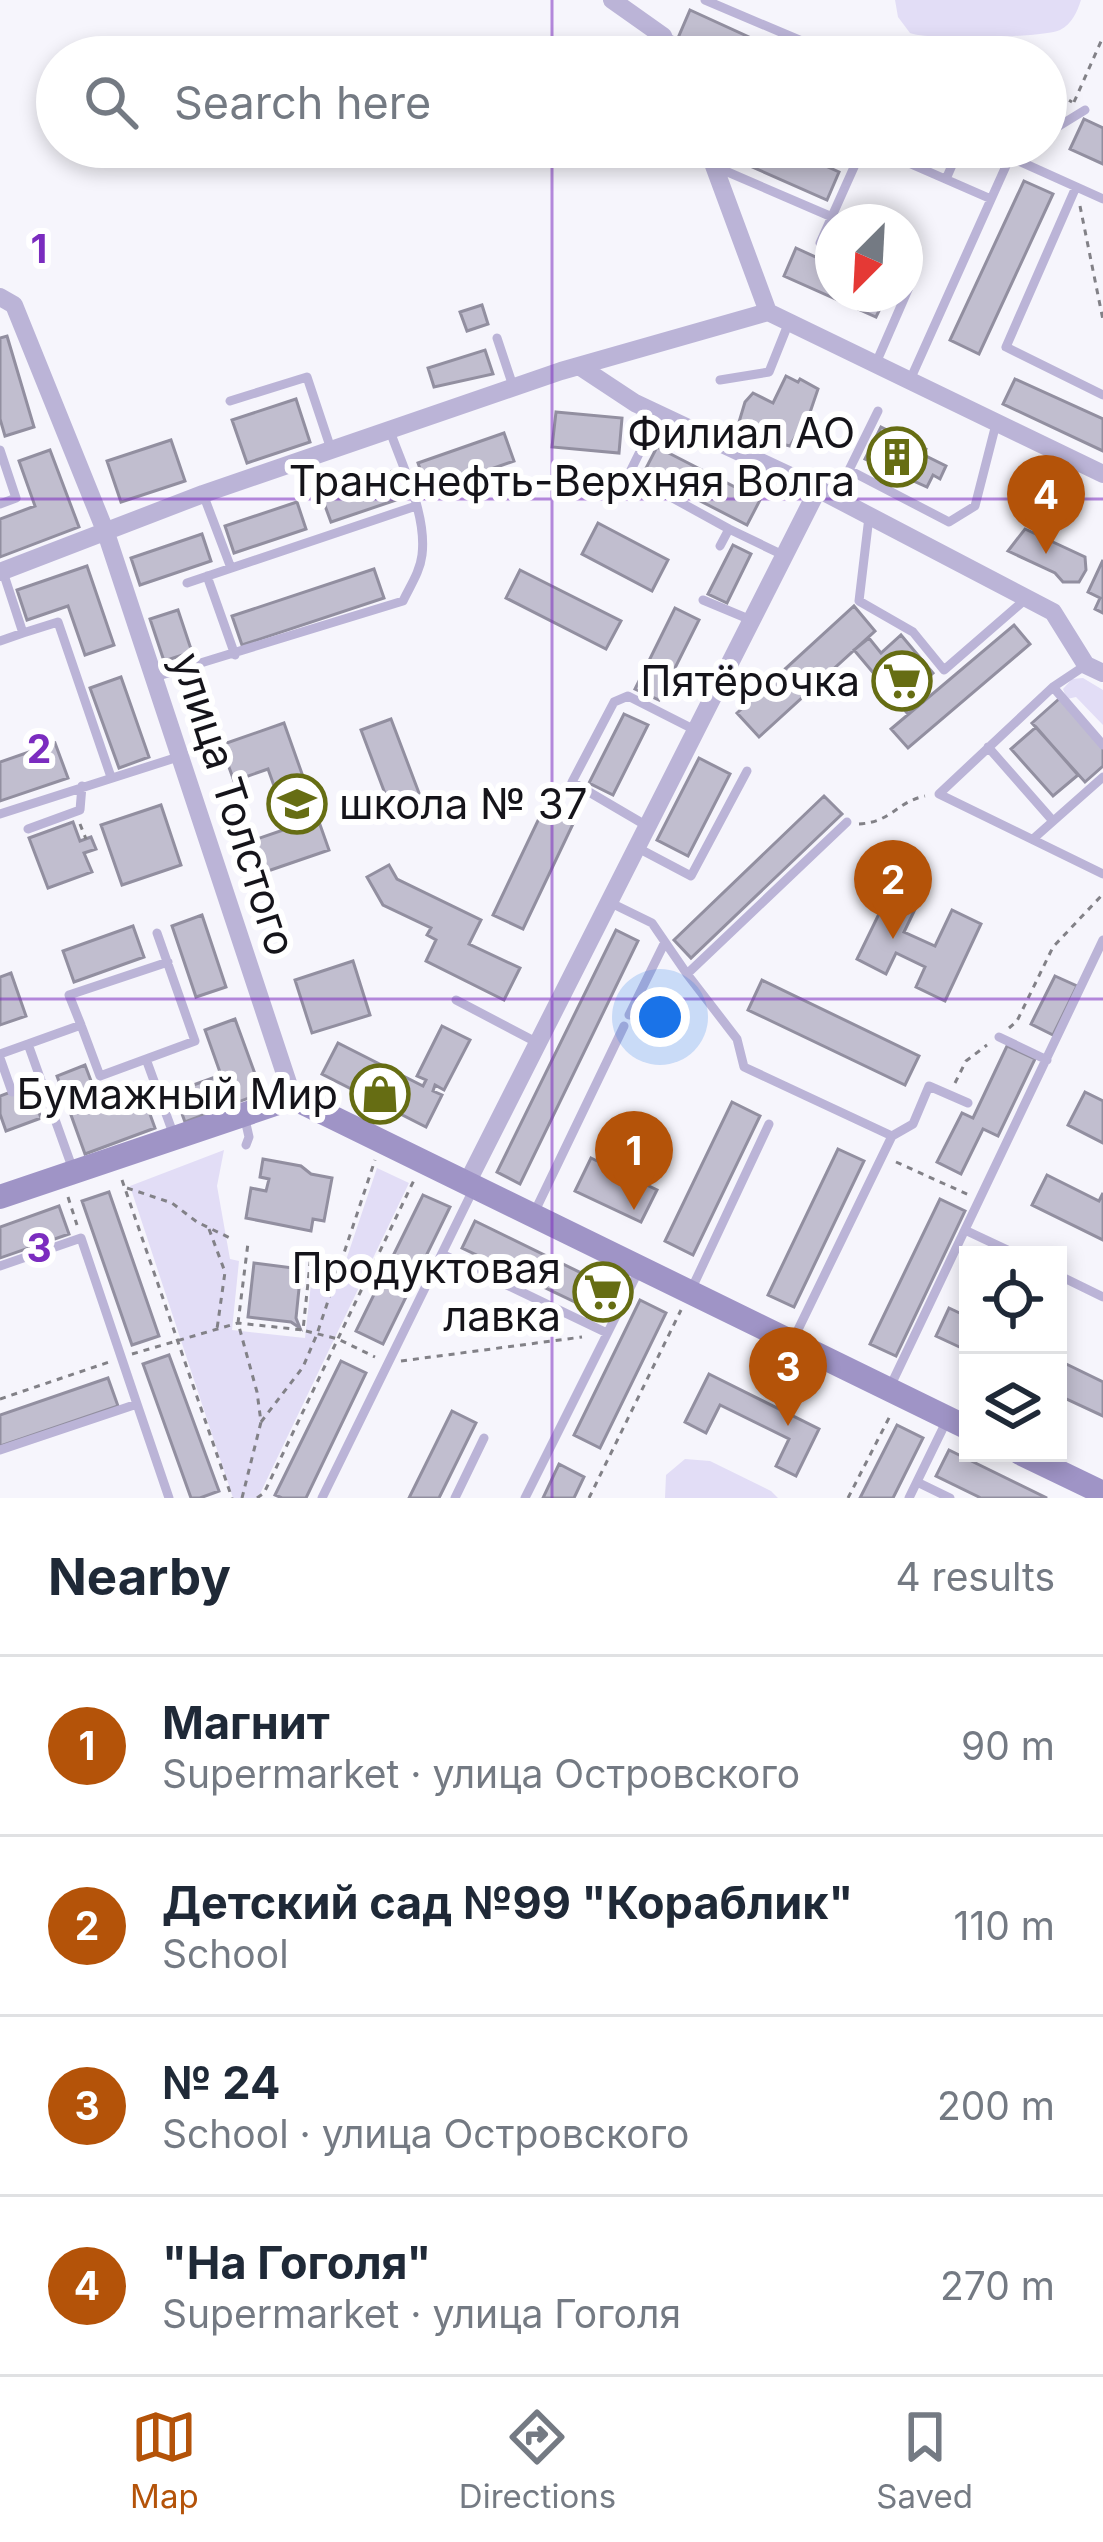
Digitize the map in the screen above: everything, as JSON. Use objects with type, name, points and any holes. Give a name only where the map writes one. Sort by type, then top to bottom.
[{"type":"street","points":[[612,0],[643,9],[663,36]]},
{"type":"street","points":[[715,168],[769,312]]},
{"type":"street","name":"улица Толстого","points":[[0,297],[14,304],[106,533],[293,1098]]},
{"type":"street","points":[[1,571],[203,494],[579,366],[769,312],[1103,474]]},
{"type":"street","points":[[579,366],[658,415],[818,489],[1053,612],[1095,669]]},
{"type":"street","points":[[470,1185],[537,1042],[818,489]]},
{"type":"street","points":[[0,1197],[70,1185],[293,1098],[958,1423]]},
{"type":"street","points":[[1025,1462],[1103,1493]]},
{"type":"lane","points":[[705,0],[790,36]]},
{"type":"lane","points":[[1067,121],[1085,110]]},
{"type":"lane","points":[[717,168],[815,210]]},
{"type":"lane","points":[[838,204],[854,168]]},
{"type":"lane","points":[[921,168],[991,199]]},
{"type":"lane","points":[[946,179],[951,168]]},
{"type":"lane","points":[[910,380],[1005,168]]},
{"type":"lane","points":[[1034,168],[1103,199]]},
{"type":"lane","points":[[1076,187],[1006,347],[1103,394]]},
{"type":"lane","points":[[876,363],[898,312]]},
{"type":"lane","points":[[720,380],[769,373],[789,322]]},
{"type":"lane","points":[[497,338],[514,389]]},
{"type":"lane","points":[[230,401],[307,377],[332,451]]},
{"type":"lane","points":[[878,411],[849,470],[949,522],[975,506],[996,424]]},
{"type":"lane","points":[[658,415],[628,474],[784,556]]},
{"type":"lane","points":[[155,677],[403,601],[423,549],[416,506],[390,431]]},
{"type":"lane","points":[[0,449],[16,498],[0,504]]},
{"type":"lane","points":[[203,494],[231,568]]},
{"type":"lane","points":[[187,583],[416,506]]},
{"type":"lane","points":[[869,516],[859,601],[913,632],[944,670],[1027,598]]},
{"type":"lane","points":[[720,546],[730,529]]},
{"type":"lane","points":[[1,571],[23,633]]},
{"type":"lane","points":[[207,576],[236,655]]},
{"type":"lane","points":[[703,599],[751,620]]},
{"type":"lane","points":[[0,640],[58,622],[112,777]]},
{"type":"lane","points":[[1095,669],[1053,687],[939,794],[1103,874]]},
{"type":"lane","points":[[1053,687],[1103,746]]},
{"type":"lane","points":[[647,826],[572,782],[614,702],[628,696],[694,730]]},
{"type":"lane","points":[[988,747],[1053,821]]},
{"type":"lane","points":[[0,814],[35,797],[182,756]]},
{"type":"lane","points":[[636,847],[692,876],[746,771]]},
{"type":"lane","points":[[1033,839],[1103,777]]},
{"type":"lane","points":[[28,829],[80,810],[82,786]]},
{"type":"lane","points":[[687,974],[848,822]]},
{"type":"lane","points":[[609,902],[652,923],[736,1039],[744,1067],[892,1136]]},
{"type":"lane","points":[[158,933],[168,962],[195,1041],[100,1076],[69,995],[168,962]]},
{"type":"lane","points":[[894,1392],[1103,940]]},
{"type":"lane","points":[[629,1015],[665,942]]},
{"type":"lane","points":[[456,1000],[537,1042]]},
{"type":"lane","points":[[12,1092],[0,1056],[81,1025]]},
{"type":"lane","points":[[532,1215],[623,1026]]},
{"type":"lane","points":[[999,1037],[1047,1060]]},
{"type":"lane","points":[[28,1044],[70,1185]]},
{"type":"lane","points":[[146,1059],[176,1140]]},
{"type":"lane","points":[[792,1342],[892,1136],[913,1124],[928,1086],[968,1103]]},
{"type":"lane","points":[[244,1115],[246,1145]]},
{"type":"lane","points":[[690,1292],[769,1124]]},
{"type":"lane","points":[[322,1498],[442,1254],[470,1185]]},
{"type":"lane","points":[[968,1231],[999,1246]]},
{"type":"lane","points":[[0,1266],[81,1238],[170,1498]]},
{"type":"lane","points":[[442,1254],[607,1333]]},
{"type":"lane","points":[[525,1498],[640,1268]]},
{"type":"lane","points":[[1067,1279],[1103,1297]]},
{"type":"lane","points":[[0,1450],[136,1404]]},
{"type":"lane","points":[[909,1498],[958,1423]]},
{"type":"lane","points":[[454,1498],[484,1438]]},
{"type":"lane","points":[[917,1482],[950,1498]]},
{"type":"path","points":[[1074,104],[1103,38]]},
{"type":"path","points":[[1067,99],[1085,110]]},
{"type":"path","points":[[1076,187],[1103,320]]},
{"type":"path","points":[[848,822],[881,822],[910,800],[939,794]]},
{"type":"path","points":[[75,812],[86,839]]},
{"type":"path","points":[[950,1095],[966,1061],[1017,1021],[1053,947],[1103,894]]},
{"type":"path","points":[[882,1155],[982,1201]]},
{"type":"path","points":[[261,1422],[303,1367],[375,1158]]},
{"type":"path","points":[[257,1498],[264,1493],[415,1178]]},
{"type":"path","points":[[122,1180],[232,1498]]},
{"type":"path","points":[[70,1185],[81,1238]]},
{"type":"path","points":[[125,1187],[172,1203],[230,1238]]},
{"type":"path","points":[[208,1228],[225,1272],[217,1329]]},
{"type":"path","points":[[242,1498],[261,1422],[238,1323],[248,1243]]},
{"type":"path","points":[[303,1330],[311,1254]]},
{"type":"path","points":[[589,1498],[690,1292]]},
{"type":"path","points":[[0,1400],[176,1339],[238,1323],[338,1339],[388,1363],[607,1333]]},
{"type":"path","points":[[848,1498],[894,1392]]},
{"type":"shaded area","points":[[895,0],[1081,0],[1071,21],[1060,30],[1032,35],[920,35],[910,33],[898,17]]},
{"type":"shaded area","points":[[1083,678],[1103,690],[1103,725],[1076,697],[1067,699],[1063,689],[1072,679]]},
{"type":"shaded area","points":[[224,1150],[217,1186],[230,1259],[239,1261],[232,1330],[305,1338],[312,1275],[340,1278],[377,1168],[409,1183],[258,1498],[233,1498],[130,1186]]},
{"type":"shaded area","points":[[685,1459],[710,1461],[778,1498],[665,1498],[666,1475]]},
{"type":"building","points":[[690,10],[747,36],[679,36]]},
{"type":"building","points":[[1084,119],[1103,128],[1103,164],[1070,149]]},
{"type":"building","points":[[754,168],[830,168],[839,172],[827,200]]},
{"type":"building","points":[[1024,181],[1053,194],[979,354],[950,340]]},
{"type":"building","points":[[796,248],[815,257],[815,290],[784,276]]},
{"type":"building","points":[[482,305],[488,324],[467,331],[460,312]]},
{"type":"building","points":[[7,336],[34,427],[5,436],[0,419],[0,338]]},
{"type":"building","points":[[485,350],[493,374],[434,387],[428,368]]},
{"type":"building","points":[[786,376],[818,389],[804,430],[800,429],[790,446],[769,441],[739,422],[753,393],[773,403]]},
{"type":"building","points":[[1015,379],[1103,419],[1103,451],[1003,404]]},
{"type":"building","points":[[296,399],[310,442],[247,463],[232,420]]},
{"type":"building","points":[[556,412],[622,418],[619,453],[552,447]]},
{"type":"building","name":"Филиал АО Транснефть-Верхняя Волга","points":[[881,427],[926,449],[924,455],[946,466],[940,479],[933,475],[927,487],[865,459]]},
{"type":"building","points":[[504,433],[514,461],[428,491],[418,463]]},
{"type":"building","points":[[171,440],[185,481],[121,502],[107,461]]},
{"type":"building","points":[[657,447],[760,500],[747,525],[644,472]]},
{"type":"building","points":[[50,450],[79,527],[0,557],[0,519],[35,506],[19,461]]},
{"type":"building","points":[[393,471],[402,498],[331,522],[321,495]]},
{"type":"building","points":[[297,502],[306,529],[234,553],[225,526]]},
{"type":"building","points":[[598,523],[668,560],[652,591],[582,554]]},
{"type":"building","points":[[1025,529],[1085,557],[1086,570],[1079,582],[1063,582],[1055,573],[1008,551]]},
{"type":"building","points":[[202,534],[211,561],[140,585],[131,558]]},
{"type":"building","points":[[733,545],[751,554],[727,603],[708,594]]},
{"type":"building","points":[[1103,560],[1103,613],[1095,609],[1100,598],[1088,592]]},
{"type":"building","points":[[87,566],[114,645],[85,655],[68,606],[27,620],[17,590]]},
{"type":"building","points":[[374,569],[384,598],[242,645],[232,616]]},
{"type":"building","points":[[520,570],[621,621],[606,649],[506,598]]},
{"type":"building","points":[[854,606],[875,631],[759,737],[737,713]]},
{"type":"building","points":[[675,608],[699,620],[659,700],[635,689]]},
{"type":"building","points":[[178,610],[192,652],[164,661],[150,619]]},
{"type":"building","points":[[1014,625],[1030,644],[908,748],[891,729]]},
{"type":"building","name":"Пятёрочка","points":[[901,635],[933,673],[914,689],[923,701],[908,714],[854,650],[869,638],[881,653]]},
{"type":"building","points":[[121,677],[149,757],[119,768],[90,688]]},
{"type":"building","points":[[1060,698],[1103,746],[1103,766],[1085,782],[1032,723]]},
{"type":"building","points":[[624,714],[648,725],[613,795],[589,783]]},
{"type":"building","points":[[391,719],[419,793],[389,804],[361,730]]},
{"type":"building","name":"школа № 37","points":[[284,723],[329,850],[262,873],[251,841],[289,828],[268,769],[234,781],[221,745]]},
{"type":"building","points":[[1036,727],[1078,775],[1053,796],[1011,749]]},
{"type":"building","points":[[55,743],[68,778],[0,801],[0,762]]},
{"type":"building","points":[[699,758],[730,774],[688,856],[657,840]]},
{"type":"building","points":[[824,796],[842,814],[691,958],[674,940]]},
{"type":"building","points":[[161,805],[181,865],[122,885],[101,825]]},
{"type":"building","points":[[543,810],[573,824],[523,929],[493,915]]},
{"type":"building","points":[[73,822],[80,841],[91,837],[96,849],[84,853],[92,872],[48,888],[29,838]]},
{"type":"building","points":[[389,865],[397,879],[481,920],[469,944],[520,968],[504,1000],[426,961],[436,940],[427,935],[431,928],[383,905],[367,877]]},
{"type":"building","points":[[893,885],[920,899],[904,932],[935,946],[952,910],[981,924],[945,1001],[916,987],[925,967],[896,953],[886,974],[857,959]]},
{"type":"building","points":[[202,915],[226,987],[196,997],[172,926]]},
{"type":"building","points":[[133,926],[144,957],[74,982],[63,951]]},
{"type":"building","points":[[616,930],[638,941],[520,1184],[497,1172]]},
{"type":"building","points":[[353,961],[370,1015],[312,1033],[295,980]]},
{"type":"building","points":[[11,973],[26,1016],[0,1025],[0,977]]},
{"type":"building","points":[[1055,976],[1077,986],[1053,1035],[1031,1024]]},
{"type":"building","points":[[762,980],[919,1056],[905,1085],[748,1010]]},
{"type":"building","points":[[235,1019],[262,1093],[185,1122],[174,1092],[221,1075],[205,1030]]},
{"type":"building","points":[[442,1026],[470,1040],[444,1090],[435,1085],[433,1091],[442,1095],[426,1127],[322,1074],[338,1043],[423,1086],[426,1080],[417,1076]]},
{"type":"building","points":[[1007,1046],[1035,1059],[998,1136],[983,1129],[961,1174],[937,1162],[962,1113],[973,1118]]},
{"type":"building","points":[[85,1065],[102,1110],[143,1095],[155,1128],[85,1154],[57,1076]]},
{"type":"building","points":[[29,1085],[41,1118],[6,1131],[0,1096]]},
{"type":"building","points":[[1085,1092],[1103,1101],[1103,1143],[1068,1125]]},
{"type":"building","points":[[732,1102],[760,1116],[693,1255],[665,1241]]},
{"type":"building","points":[[838,1149],[864,1161],[794,1307],[768,1295]]},
{"type":"building","points":[[591,1158],[657,1190],[641,1222],[575,1191]]},
{"type":"building","points":[[263,1159],[332,1178],[324,1221],[313,1219],[311,1231],[246,1218],[251,1188],[266,1191],[269,1179],[260,1177]]},
{"type":"building","points":[[1047,1175],[1099,1201],[1103,1193],[1103,1240],[1032,1205]]},
{"type":"building","points":[[109,1192],[159,1336],[132,1345],[82,1201]]},
{"type":"building","points":[[423,1195],[450,1207],[383,1344],[356,1331]]},
{"type":"building","points":[[940,1199],[965,1211],[896,1356],[870,1344]]},
{"type":"building","points":[[59,1206],[69,1234],[0,1258],[0,1227]]},
{"type":"building","points":[[475,1221],[612,1288],[600,1314],[462,1248]]},
{"type":"building","points":[[254,1263],[301,1269],[296,1318],[300,1328],[291,1322],[248,1317]]},
{"type":"building","points":[[640,1300],[666,1313],[600,1448],[574,1435]]},
{"type":"building","points":[[949,1308],[959,1313],[959,1347],[936,1336]]},
{"type":"building","points":[[169,1355],[219,1491],[200,1498],[191,1498],[143,1364]]},
{"type":"building","points":[[341,1361],[366,1373],[306,1498],[275,1495]]},
{"type":"building","points":[[1067,1364],[1103,1382],[1103,1416],[1067,1399]]},
{"type":"building","points":[[709,1374],[819,1429],[796,1476],[776,1466],[789,1439],[720,1405],[706,1433],[685,1422]]},
{"type":"building","points":[[108,1378],[118,1406],[0,1446],[0,1415]]},
{"type":"building","points":[[452,1411],[476,1423],[439,1498],[409,1498]]},
{"type":"building","points":[[897,1425],[923,1438],[893,1498],[860,1498]]},
{"type":"building","points":[[949,1450],[959,1455],[959,1462],[974,1462],[1047,1498],[981,1498],[936,1476]]},
{"type":"building","points":[[559,1464],[584,1477],[574,1498],[543,1498]]},
{"type":"place","name":"Филиал АО Транснефть-Верхняя Волга","points":[[897,457]]},
{"type":"place","name":"\"На Гоголя\"","points":[[1046,554]]},
{"type":"place","name":"Пятёрочка","points":[[902,681]]},
{"type":"place","name":"школа № 37","points":[[297,804]]},
{"type":"place","name":"Детский сад №99 \"Кораблик\"","points":[[893,939]]},
{"type":"place","name":"Бумажный Мир","points":[[380,1094]]},
{"type":"place","name":"Магнит","points":[[634,1210]]},
{"type":"place","name":"Продуктовая лавка","points":[[603,1292]]},
{"type":"place","name":"№ 24","points":[[788,1426]]}]
